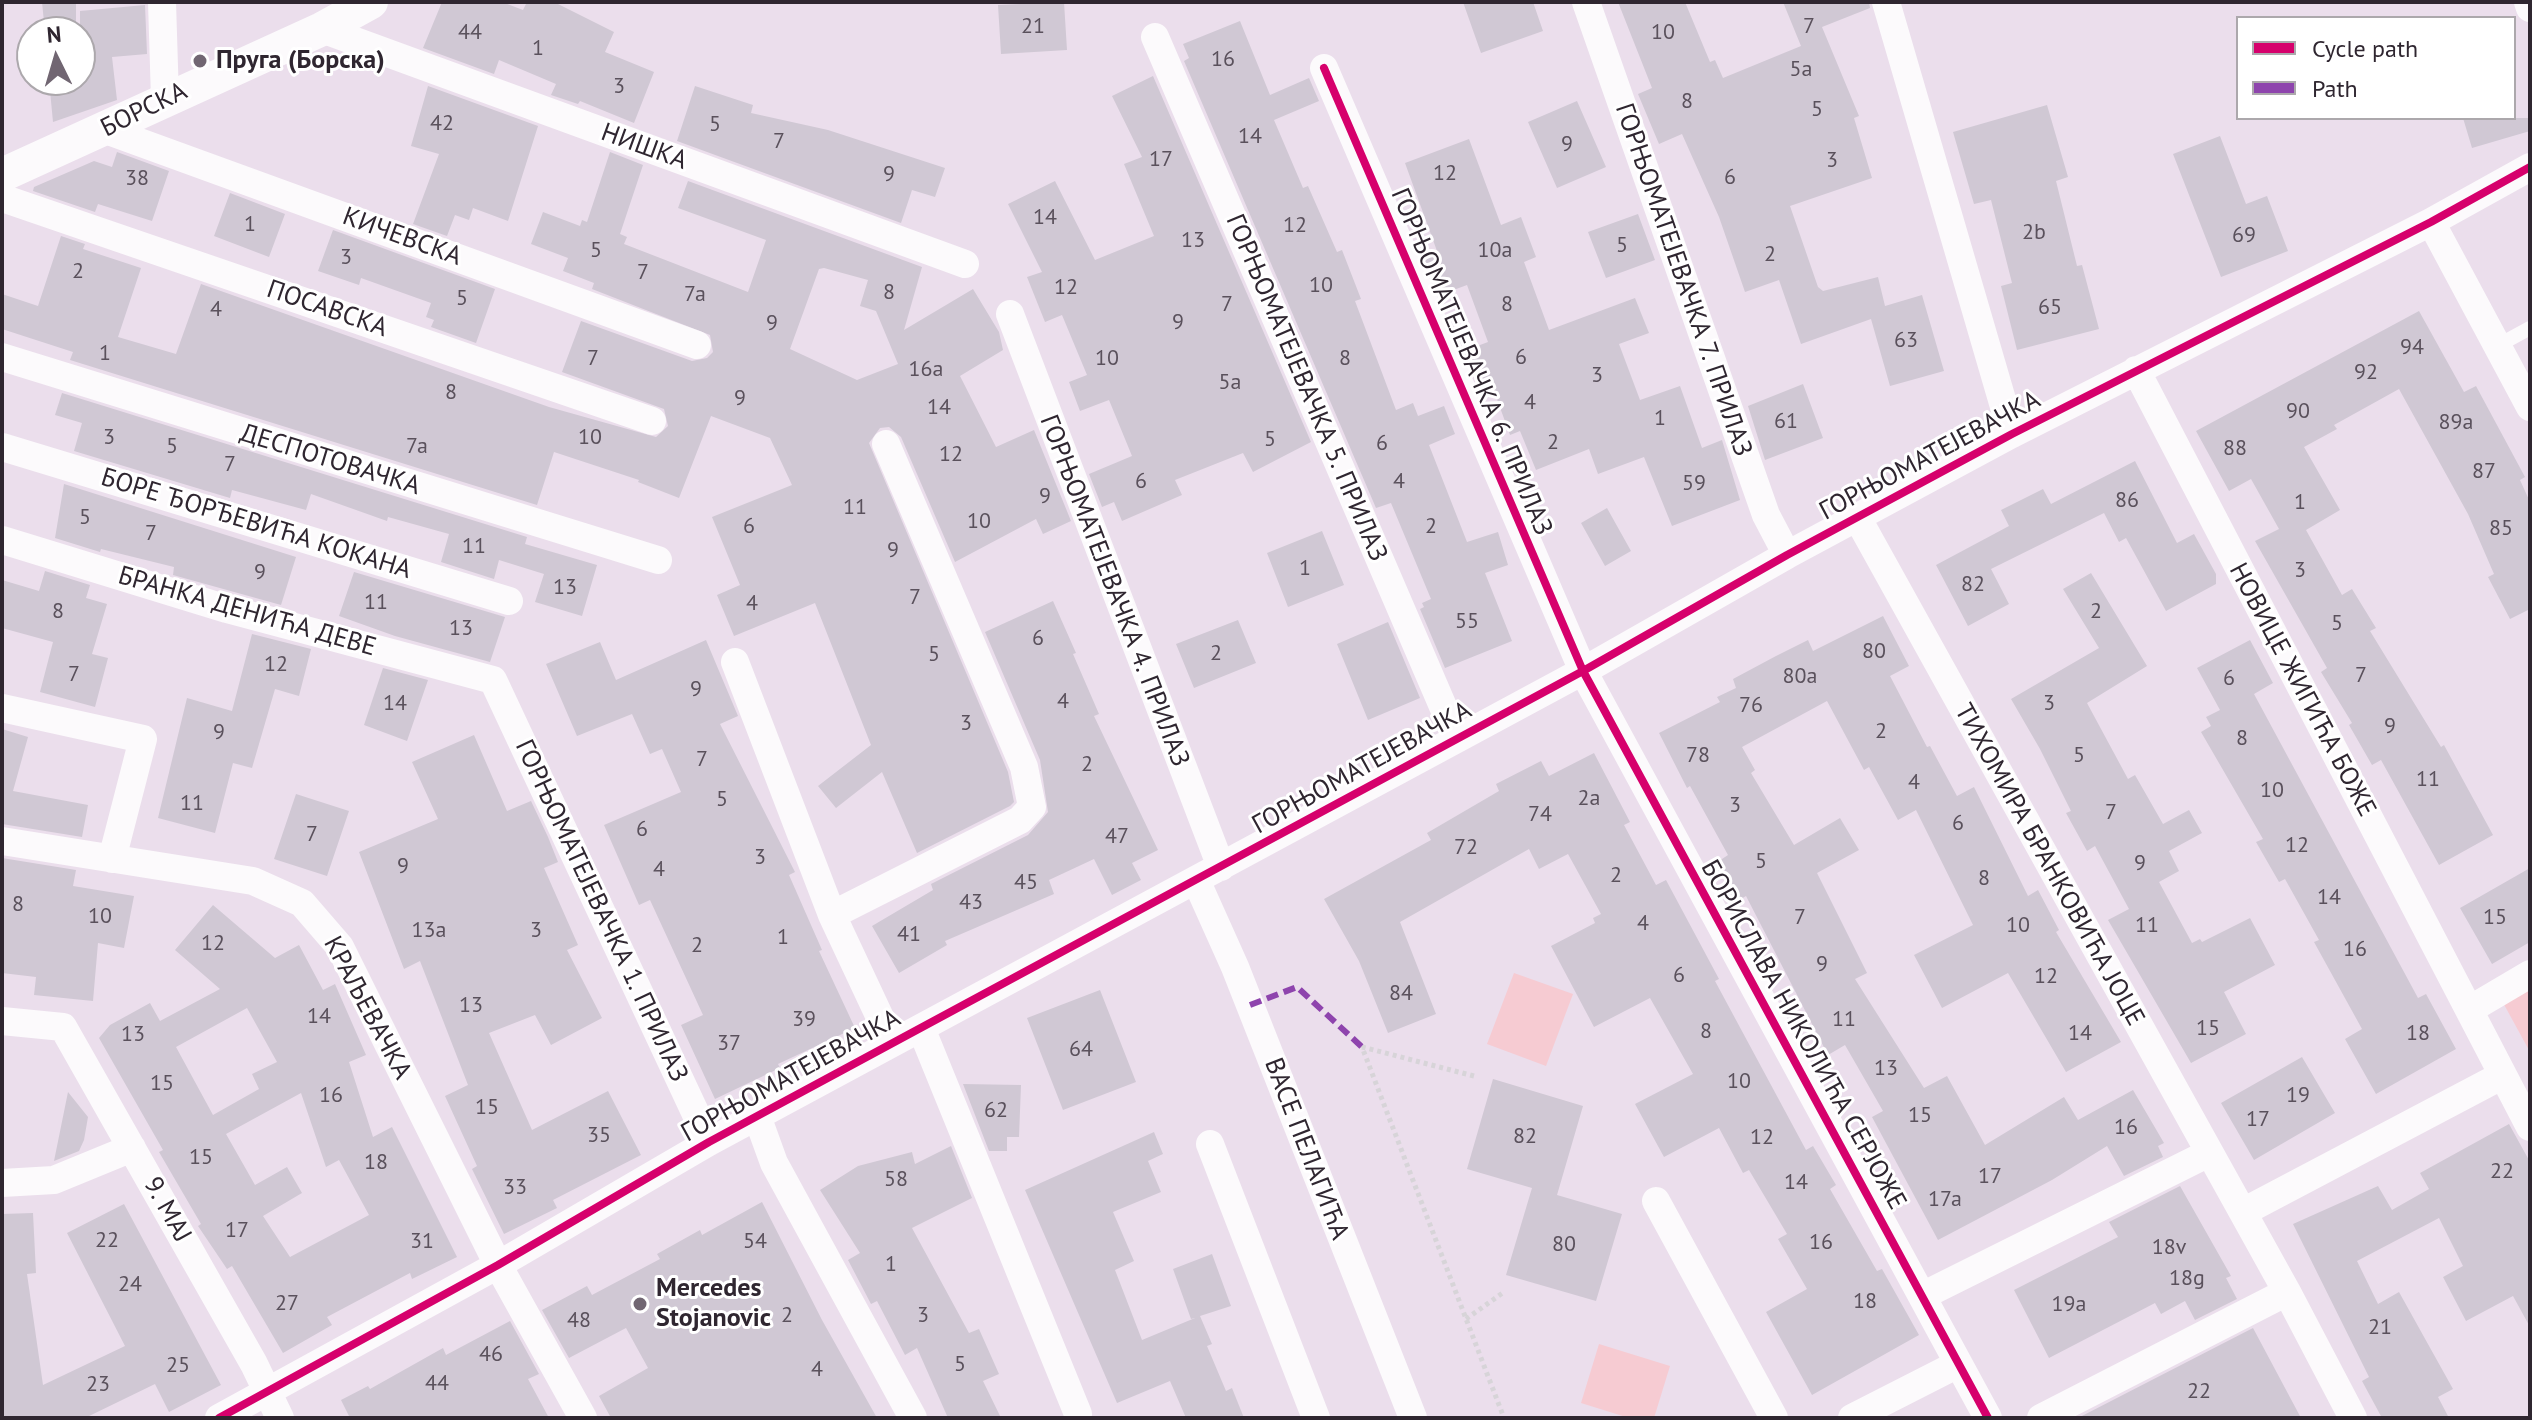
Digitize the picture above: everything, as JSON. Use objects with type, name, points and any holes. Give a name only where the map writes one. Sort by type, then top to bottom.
[{"type":"street","points":[[162,2],[165,99]]},
{"type":"street","name":"БОРСКА","points":[[2,175],[322,29],[371,2]]},
{"type":"street","name":"ГОРЊОМАТЕЈЕВАЧКА 7. ПРИЛАЗ","points":[[1586,2],[1766,515],[1787,555]]},
{"type":"street","points":[[1886,2],[2012,434]]},
{"type":"street","points":[[2528,2],[2530,8]]},
{"type":"street","name":"НИШКА","points":[[322,29],[965,264]]},
{"type":"street","name":"ГОРЊОМАТЕЈЕВАЧКА 5. ПРИЛАЗ","points":[[1155,37],[1457,739]]},
{"type":"street","name":"ГОРЊОМАТЕЈЕВАЧКА 6. ПРИЛАЗ","points":[[1324,68],[1583,671]]},
{"type":"street","name":"КИЧЕВСКА","points":[[106,130],[697,345]]},
{"type":"street","name":"ГОРЊОМАТЕЈЕВАЧКА","points":[[219,1418],[498,1265],[709,1142],[1583,671],[1857,517],[2136,370],[2431,222],[2530,167]]},
{"type":"street","name":"ПОСАВСКА","points":[[2,198],[652,421]]},
{"type":"street","points":[[2431,222],[2530,407]]},
{"type":"street","name":"ГОРЊОМАТЕЈЕВАЧКА 4. ПРИЛАЗ","points":[[1010,314],[1208,874]]},
{"type":"street","name":"ДЕСПОТОВАЧКА","points":[[2,357],[658,560]]},
{"type":"street","name":"НОВИЦЕ ЖИГИЋА БОЖЕ","points":[[2136,370],[2530,1127]]},
{"type":"street","points":[[832,915],[1020,820],[1032,807],[1024,767],[886,444]]},
{"type":"street","name":"БОРЕ ЂОРЂЕВИЋА КОКАНА","points":[[2,447],[509,601]]},
{"type":"street","name":"ТИХОМИРА БРАНКОВИЋА ЈОЦЕ","points":[[1857,517],[2243,1212],[2353,1418]]},
{"type":"street","name":"БРАНКА ДЕНИЋА ДЕВЕ","points":[[2,540],[227,609],[493,680]]},
{"type":"street","points":[[735,662],[832,915],[892,1043]]},
{"type":"street","name":"БОРИСЛАВА НИКОЛИЋА СЕРЈОЖЕ","points":[[1583,671],[1988,1418]]},
{"type":"street","name":"ГОРЊОМАТЕЈЕВАЧКА 1. ПРИЛАЗ","points":[[493,680],[709,1142]]},
{"type":"street","points":[[2,708],[143,739],[112,859]]},
{"type":"street","name":"КРАЉЕВАЧКА","points":[[2,841],[253,881],[302,903],[340,947],[498,1265],[583,1418]]},
{"type":"street","name":"ВАСЕ ПЕЛАГИЋА","points":[[1208,874],[1235,967],[1413,1418]]},
{"type":"street","points":[[2469,1010],[2530,974]]},
{"type":"street","points":[[2,1021],[63,1027],[132,1148]]},
{"type":"street","points":[[921,1028],[1078,1414]]},
{"type":"street","points":[[2243,1212],[2501,1076]]},
{"type":"street","points":[[757,1116],[774,1163],[913,1418]]},
{"type":"street","points":[[1210,1144],[1316,1418]]},
{"type":"street","name":"9. МАЈ","points":[[2,1183],[54,1180],[132,1148],[280,1418]]},
{"type":"street","points":[[1922,1296],[2209,1153]]},
{"type":"street","points":[[1656,1201],[1774,1418]]},
{"type":"street","points":[[2041,1418],[2287,1292]]},
{"type":"street","points":[[1852,1418],[1958,1364]]},
{"type":"lane","points":[[2497,346],[2530,328]]},
{"type":"path","points":[[1474,1076],[1362,1047],[1418,1201],[1504,1418]]},
{"type":"path","points":[[1466,1319],[1504,1292]]},
{"type":"shaded area","points":[[1514,973],[1573,994],[1546,1066],[1487,1044]]},
{"type":"shaded area","points":[[2530,984],[2530,1052],[2501,999]]},
{"type":"shaded area","points":[[1599,1344],[1670,1366],[1654,1418],[1629,1418],[1581,1403]]},
{"type":"building","points":[[42,2],[76,2],[76,16],[43,16]]},
{"type":"building","points":[[442,2],[502,2],[523,10],[527,2],[554,2],[614,32],[605,52],[654,72],[634,123],[580,101],[578,104],[551,95],[556,84],[499,60],[494,74],[423,48]]},
{"type":"building","points":[[1064,2],[1067,50],[1001,54],[998,5]]},
{"type":"building","points":[[1463,2],[1533,2],[1543,31],[1481,53]]},
{"type":"building","points":[[1618,2],[1685,2],[1710,62],[1715,60],[1723,78],[1801,46],[1783,2],[1869,2],[1870,8],[1822,27],[1859,116],[1854,118],[1872,178],[1790,206],[1818,287],[1823,291],[1878,277],[1885,306],[1922,295],[1944,371],[1890,386],[1871,319],[1801,344],[1779,280],[1745,292],[1719,217],[1682,134],[1659,144],[1638,94],[1652,88]]},
{"type":"building","points":[[145,5],[147,54],[112,57],[117,100],[53,122],[51,96],[96,96],[96,16],[80,16],[80,11]]},
{"type":"building","points":[[1240,21],[1270,95],[1309,78],[1319,101],[1274,120],[1303,188],[1308,186],[1337,252],[1342,250],[1361,299],[1355,301],[1396,410],[1413,403],[1418,416],[1444,406],[1455,434],[1429,445],[1467,542],[1498,532],[1508,565],[1485,573],[1512,641],[1445,668],[1420,609],[1424,607],[1422,603],[1431,599],[1391,503],[1376,508],[1184,61],[1189,58],[1183,44]]},
{"type":"building","points":[[1153,76],[1311,442],[1253,472],[1243,453],[1175,480],[1182,495],[1122,521],[1114,502],[1102,507],[1089,474],[1132,456],[1109,400],[1080,411],[1069,382],[1087,375],[1062,315],[1045,322],[1027,277],[1042,272],[1008,204],[1055,181],[1095,260],[1154,236],[1124,164],[1142,157],[1112,96]]},
{"type":"building","points":[[428,86],[538,126],[508,221],[473,208],[469,220],[455,215],[447,236],[413,224],[439,154],[411,146]]},
{"type":"building","points":[[695,86],[753,105],[751,113],[828,130],[945,168],[935,197],[912,190],[901,223],[677,141]]},
{"type":"building","points":[[1577,101],[1606,167],[1557,188],[1528,122]]},
{"type":"building","points":[[2047,105],[2068,177],[2056,181],[2077,266],[2082,265],[2099,329],[2017,350],[2001,286],[2012,283],[1991,200],[1974,204],[1953,132]]},
{"type":"building","points":[[2530,118],[2530,131],[2472,148],[2464,120]]},
{"type":"building","points":[[2220,136],[2246,204],[2267,196],[2288,251],[2221,277],[2173,154]]},
{"type":"building","points":[[1469,139],[1501,225],[1521,217],[1536,257],[1524,262],[1549,330],[1635,298],[1649,333],[1619,344],[1640,400],[1680,386],[1702,448],[1722,440],[1740,500],[1672,526],[1644,457],[1598,474],[1589,449],[1536,470],[1520,431],[1510,435],[1490,380],[1478,384],[1464,351],[1488,342],[1467,285],[1440,295],[1423,257],[1437,251],[1405,163]]},
{"type":"building","points":[[117,152],[169,171],[152,221],[98,204],[95,212],[33,191],[34,187],[94,161],[112,167]]},
{"type":"building","points":[[610,152],[643,165],[620,234],[627,237],[624,244],[748,292],[766,240],[678,208],[688,181],[922,267],[904,330],[973,289],[999,332],[1003,350],[960,376],[996,447],[1034,430],[1071,521],[1043,534],[1036,519],[955,562],[901,437],[889,427],[880,428],[869,443],[1008,772],[1014,802],[1010,806],[917,853],[882,772],[836,808],[818,786],[871,745],[815,603],[734,636],[717,595],[740,585],[712,517],[792,485],[770,438],[711,416],[679,498],[639,480],[554,452],[537,505],[70,360],[73,352],[2,329],[2,294],[38,306],[61,236],[85,244],[83,249],[141,268],[118,337],[176,354],[201,284],[549,407],[656,437],[668,426],[664,409],[562,372],[581,321],[692,361],[707,358],[713,352],[710,335],[592,289],[594,283],[563,271],[568,258],[531,244],[543,212],[580,226],[582,220],[587,222]],"holes":[[[819,269],[868,280],[860,306],[876,311],[898,364],[857,380],[790,349]]]},
{"type":"building","points":[[230,193],[285,214],[269,257],[214,236]]},
{"type":"building","points":[[1638,214],[1655,260],[1606,278],[1588,232]]},
{"type":"building","points":[[333,230],[495,289],[476,343],[431,327],[434,320],[426,317],[431,303],[361,278],[359,285],[318,271]]},
{"type":"building","points":[[2419,311],[2464,392],[2476,386],[2525,477],[2520,480],[2530,502],[2530,609],[2510,619],[2488,577],[2494,574],[2468,514],[2399,389],[2334,425],[2337,429],[2304,447],[2340,510],[2306,530],[2342,595],[2352,589],[2376,628],[2370,631],[2441,747],[2444,745],[2493,835],[2439,865],[2381,760],[2372,765],[2349,725],[2352,723],[2321,672],[2327,668],[2255,541],[2279,529],[2251,479],[2229,491],[2196,431]]},
{"type":"building","points":[[1803,384],[1823,438],[1765,460],[1748,406]]},
{"type":"building","points":[[62,393],[527,537],[525,544],[597,565],[582,616],[535,602],[544,574],[499,560],[494,579],[441,562],[449,534],[388,517],[387,521],[311,494],[306,510],[232,490],[230,498],[74,451],[82,423],[55,415]]},
{"type":"building","points":[[2135,461],[2177,543],[2194,534],[2216,574],[2216,584],[2166,611],[2126,538],[2119,542],[2104,513],[1991,569],[2009,604],[1968,626],[1936,565],[2009,526],[2001,510],[2043,489],[2051,504]]},
{"type":"building","points":[[64,484],[296,557],[281,605],[173,575],[174,567],[101,549],[100,552],[55,538]]},
{"type":"building","points":[[1607,508],[1631,551],[1605,566],[1581,523]]},
{"type":"building","points":[[1322,531],[1344,585],[1288,607],[1267,553]]},
{"type":"building","points":[[45,571],[90,585],[86,598],[107,604],[92,654],[108,658],[95,707],[40,692],[53,642],[2,628],[2,580],[39,591]]},
{"type":"building","points":[[354,572],[505,617],[490,662],[395,636],[339,616]]},
{"type":"building","points":[[2091,573],[2147,666],[2087,703],[2128,779],[2135,775],[2163,824],[2189,810],[2202,833],[2169,851],[2179,871],[2159,882],[2192,943],[2200,939],[2202,942],[2250,918],[2275,965],[2224,992],[2246,1034],[2191,1063],[2108,920],[2129,909],[2095,846],[2087,851],[2066,813],[2071,811],[2040,749],[2011,699],[2099,648],[2063,589]]},
{"type":"building","points":[[1053,601],[1099,714],[1094,716],[1158,850],[1132,863],[1141,880],[1112,895],[1094,859],[1049,880],[1054,894],[945,941],[947,945],[899,973],[872,926],[933,890],[931,884],[1028,835],[1048,812],[1040,760],[985,632]]},
{"type":"building","points":[[1883,616],[1909,666],[1890,676],[1927,747],[1930,746],[1957,796],[1974,787],[2028,896],[2038,890],[2059,930],[2056,932],[2121,1042],[2066,1072],[2008,973],[1942,1008],[1914,955],[1973,925],[1916,810],[1898,820],[1869,767],[1864,770],[1827,701],[1742,747],[1755,770],[1751,773],[1794,845],[1840,818],[1859,850],[1817,873],[1867,973],[1855,979],[1924,1088],[1947,1076],[1985,1145],[2064,1097],[2078,1120],[2133,1090],[2164,1143],[2158,1146],[2163,1157],[2124,1176],[2107,1146],[2052,1180],[1938,1240],[1872,1117],[1883,1111],[1845,1045],[1828,1055],[1746,896],[1741,899],[1719,861],[1728,855],[1690,786],[1687,788],[1659,733],[1720,702],[1717,697],[1736,688],[1733,679],[1776,656],[1808,640],[1813,651]]},
{"type":"building","points":[[1238,620],[1256,663],[1194,688],[1176,644]]},
{"type":"building","points":[[1388,622],[1420,698],[1368,720],[1337,644]]},
{"type":"building","points":[[252,634],[311,649],[299,696],[275,689],[252,768],[233,763],[215,833],[158,818],[187,698],[232,711]]},
{"type":"building","points":[[706,640],[738,716],[720,724],[795,872],[789,875],[822,950],[819,951],[855,1028],[778,1064],[780,1068],[715,1099],[681,1025],[703,1015],[650,900],[639,905],[604,825],[681,792],[662,749],[650,754],[632,714],[577,736],[546,664],[600,642],[616,680]]},
{"type":"building","points":[[2250,640],[2273,683],[2254,694],[2418,998],[2426,994],[2456,1049],[2376,1094],[2345,1039],[2362,1029],[2314,942],[2319,940],[2285,879],[2279,882],[2256,842],[2263,839],[2201,732],[2211,726],[2206,717],[2220,710],[2197,668]]},
{"type":"building","points":[[383,668],[428,680],[407,741],[364,725]]},
{"type":"building","points":[[2,729],[28,737],[13,791],[88,805],[82,837],[2,824]]},
{"type":"building","points":[[474,735],[507,811],[531,801],[548,837],[558,862],[544,868],[578,945],[567,950],[602,1018],[551,1045],[535,1015],[489,1033],[532,1130],[608,1091],[641,1155],[553,1200],[557,1208],[504,1234],[472,1169],[477,1166],[445,1096],[468,1085],[420,961],[404,969],[359,852],[438,819],[412,762]]},
{"type":"building","points":[[1594,753],[1630,822],[1624,825],[1656,885],[1666,880],[1719,979],[1715,981],[1806,1150],[1813,1146],[1836,1185],[1830,1189],[1877,1271],[1882,1269],[1919,1335],[1812,1395],[1766,1312],[1807,1289],[1778,1239],[1787,1234],[1749,1170],[1743,1173],[1719,1128],[1664,1157],[1635,1104],[1693,1074],[1650,998],[1594,1027],[1551,946],[1595,923],[1593,918],[1601,914],[1568,854],[1539,869],[1529,849],[1400,922],[1436,1014],[1388,1033],[1359,961],[1324,899],[1431,840],[1427,833],[1499,791],[1496,784],[1541,761],[1549,776]]},
{"type":"building","points":[[296,794],[349,811],[327,876],[274,859]]},
{"type":"building","points":[[2,858],[76,870],[73,886],[134,896],[124,948],[98,943],[93,1001],[34,995],[36,977],[2,973]]},
{"type":"building","points":[[2530,868],[2530,942],[2492,964],[2460,908]]},
{"type":"building","points":[[213,905],[275,958],[299,945],[323,990],[335,984],[366,1055],[349,1062],[373,1137],[392,1127],[457,1257],[412,1279],[410,1273],[327,1317],[332,1325],[283,1353],[232,1266],[227,1269],[198,1226],[201,1224],[159,1152],[163,1150],[99,1038],[110,1025],[150,1003],[160,1021],[220,989],[175,950]],"holes":[[[247,1008],[277,1062],[252,1074],[259,1089],[213,1115],[176,1047]],[[301,1093],[326,1167],[339,1160],[369,1215],[290,1257],[263,1216],[302,1193],[287,1167],[255,1185],[226,1134]]]},
{"type":"building","points":[[1100,990],[1136,1082],[1063,1110],[1027,1018]]},
{"type":"building","points":[[2302,1057],[2335,1113],[2254,1160],[2221,1103]]},
{"type":"building","points":[[1493,1079],[1583,1106],[1557,1195],[1622,1214],[1596,1301],[1506,1275],[1532,1188],[1467,1169]]},
{"type":"building","points":[[963,1084],[1021,1085],[1019,1137],[1007,1137],[1007,1151],[989,1151]]},
{"type":"building","points":[[68,1092],[88,1117],[84,1140],[79,1151],[54,1161]]},
{"type":"building","points":[[2509,1124],[2530,1162],[2530,1327],[2513,1296],[2466,1321],[2443,1277],[2463,1266],[2439,1218],[2357,1261],[2378,1304],[2399,1292],[2453,1389],[2438,1397],[2449,1418],[2382,1418],[2362,1381],[2369,1377],[2293,1224],[2378,1186],[2392,1210],[2429,1189],[2420,1173]]},
{"type":"building","points":[[1154,1132],[1163,1154],[1148,1161],[1161,1192],[1113,1212],[1134,1261],[1115,1270],[1142,1340],[1195,1318],[1191,1319],[1173,1269],[1212,1254],[1231,1306],[1200,1316],[1212,1344],[1207,1346],[1226,1391],[1232,1388],[1244,1418],[1186,1418],[1170,1381],[1117,1403],[1025,1190]]},
{"type":"building","points":[[951,1146],[972,1198],[912,1228],[969,1333],[979,1329],[999,1374],[983,1381],[1001,1418],[948,1418],[917,1348],[905,1355],[877,1301],[871,1304],[848,1260],[860,1253],[820,1190],[858,1166],[912,1152],[915,1164]]},
{"type":"building","points":[[2180,1186],[2231,1276],[2226,1278],[2237,1299],[2195,1320],[2185,1301],[2161,1314],[2155,1303],[2049,1358],[2014,1290],[2118,1237],[2109,1222]]},
{"type":"building","points":[[762,1202],[822,1320],[877,1418],[611,1418],[599,1396],[648,1368],[626,1328],[569,1358],[542,1310],[587,1286],[592,1295],[660,1259],[657,1254],[700,1230],[702,1235]]},
{"type":"building","points":[[124,1204],[221,1385],[169,1412],[155,1384],[85,1418],[2,1418],[2,1214],[33,1213],[36,1273],[27,1274],[43,1385],[125,1346],[67,1233]]},
{"type":"building","points":[[510,1321],[539,1374],[528,1379],[549,1418],[350,1418],[341,1400],[368,1386],[370,1389],[443,1348],[446,1355]]},
{"type":"building","points":[[2253,1328],[2301,1418],[2078,1418]]},
{"type":"marked path","points":[[1250,1005],[1297,987],[1362,1047]]},
{"type":"cycle path","points":[[1324,68],[1583,671],[1988,1418]]},
{"type":"cycle path","points":[[219,1418],[498,1265],[709,1142],[1583,671],[1787,555],[2012,434],[2431,222],[2530,167]]},
{"type":"place","name":"Пруга (Борска)","points":[[200,61]]},
{"type":"place","name":"Mercedes Stojanovic","points":[[640,1304]]}]
